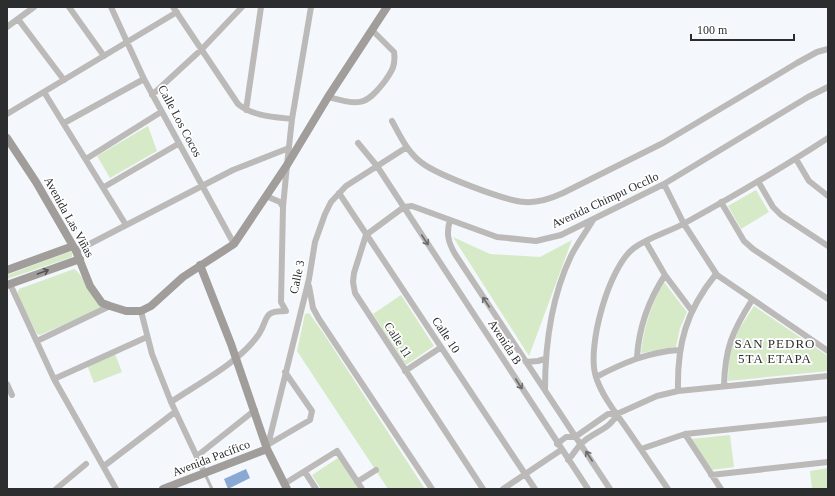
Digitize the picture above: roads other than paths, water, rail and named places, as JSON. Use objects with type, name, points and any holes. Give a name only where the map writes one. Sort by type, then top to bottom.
[{"type":"street","points":[[7,27],[34,7]]},
{"type":"street","points":[[70,7],[104,56]]},
{"type":"street","name":"Calle Los Cocos","points":[[111,7],[152,95],[201,187],[234,244]]},
{"type":"street","points":[[152,95],[202,49],[242,7]]},
{"type":"street","points":[[246,110],[261,7]]},
{"type":"street","points":[[286,311],[281,302],[283,207],[292,119],[311,7]]},
{"type":"street","points":[[37,342],[110,306],[126,311],[141,311],[151,306],[183,277],[234,244],[287,165],[328,97],[387,7]]},
{"type":"street","points":[[7,114],[127,42],[175,9],[238,104],[246,110],[262,115],[292,119]]},
{"type":"street","points":[[18,19],[64,80]]},
{"type":"street","points":[[328,97],[348,103],[367,100],[372,97],[394,68],[394,52],[372,30]]},
{"type":"street","name":"Avenida Chimpu Occllo","points":[[392,121],[407,147],[421,163],[435,171],[461,182],[523,202],[549,199],[663,143],[797,63],[817,52],[828,49]]},
{"type":"street","points":[[64,123],[144,79]]},
{"type":"street","name":"Avenida Chimpu Occllo","points":[[404,207],[412,206],[497,237],[536,241],[560,235],[594,220],[664,184],[828,87]]},
{"type":"street","points":[[44,92],[104,187],[126,225]]},
{"type":"street","points":[[86,159],[161,112]]},
{"type":"street","name":"Avenida Las Viñas","points":[[7,138],[36,182],[76,252],[90,286],[96,296],[102,302],[110,306]]},
{"type":"street","points":[[668,489],[617,414],[596,376],[593,362],[594,346],[608,292],[624,257],[634,248],[684,224],[796,159],[828,138]]},
{"type":"street","points":[[358,143],[377,166],[404,207],[366,235]]},
{"type":"street","points":[[104,187],[178,144]]},
{"type":"street","name":"Calle 3","points":[[268,446],[309,279],[315,242],[320,226],[331,202],[346,186],[407,147]]},
{"type":"street","points":[[116,489],[54,379],[8,284],[76,252],[234,170],[289,148]]},
{"type":"street","points":[[796,159],[809,182],[828,196]]},
{"type":"street","points":[[758,181],[773,207],[781,215],[828,246]]},
{"type":"street","points":[[664,184],[684,224],[716,274],[828,351]]},
{"type":"street","name":"Calle 10","points":[[339,193],[440,348],[535,489]]},
{"type":"street","points":[[266,196],[280,202],[283,207]]},
{"type":"street","points":[[721,202],[744,241],[753,249],[828,299]]},
{"type":"street","name":"Avenida B","points":[[404,207],[557,444],[588,489]]},
{"type":"street","name":"Avenida B","points":[[450,220],[447,229],[452,250],[610,489]]},
{"type":"street","points":[[544,390],[545,359],[550,321],[559,289],[571,256],[594,220]]},
{"type":"street","name":"Calle 11","points":[[366,235],[354,273],[353,282],[355,293],[483,489]]},
{"type":"street","points":[[646,242],[665,275],[692,311]]},
{"type":"street","points":[[7,270],[76,252]]},
{"type":"street","points":[[200,265],[268,446],[286,487],[305,472],[337,451],[362,489]]},
{"type":"street","points":[[678,392],[677,368],[679,350],[685,326],[705,288],[716,274]]},
{"type":"street","points":[[637,357],[639,336],[645,312],[653,294],[665,275]]},
{"type":"street","points":[[309,279],[310,296],[313,308],[432,489]]},
{"type":"street","points":[[724,386],[725,362],[729,344],[736,325],[752,300]]},
{"type":"street","points":[[171,402],[236,358],[259,333],[266,318],[272,312],[301,311],[313,308]]},
{"type":"street","points":[[141,311],[147,337],[171,402],[205,474]]},
{"type":"street","points":[[54,379],[147,337]]},
{"type":"street","points":[[405,371],[440,348]]},
{"type":"street","points":[[596,376],[637,357],[662,351],[679,350]]},
{"type":"street","points":[[526,362],[545,359]]},
{"type":"street","points":[[268,446],[310,420],[312,416],[312,412],[285,372]]},
{"type":"street","points":[[557,444],[566,437],[575,437],[608,414],[617,414],[656,396],[724,386],[828,376]]},
{"type":"street","points":[[7,384],[12,395]]},
{"type":"street","points":[[197,456],[255,410]]},
{"type":"street","points":[[104,466],[175,412]]},
{"type":"street","points":[[568,460],[576,453],[581,444],[614,422],[617,414]]},
{"type":"street","points":[[641,449],[669,438],[685,434],[828,419]]},
{"type":"street","points":[[685,434],[720,489]]},
{"type":"street","name":"Avenida Pacífico","points":[[163,489],[205,474],[268,446]]},
{"type":"street","points":[[503,489],[561,450]]},
{"type":"street","points":[[711,475],[828,462]]},
{"type":"street","points":[[56,489],[86,464]]},
{"type":"street","points":[[357,482],[376,470]]},
{"type":"street","points":[[305,472],[316,489]]},
{"type":"lane","points":[[205,474],[212,489]]},
{"type":"water","points":[[246,469],[250,478],[228,489],[224,479]]},
{"type":"district","name":"SAN PEDRO 5TA ETAPA","points":[[775,350]]}]
